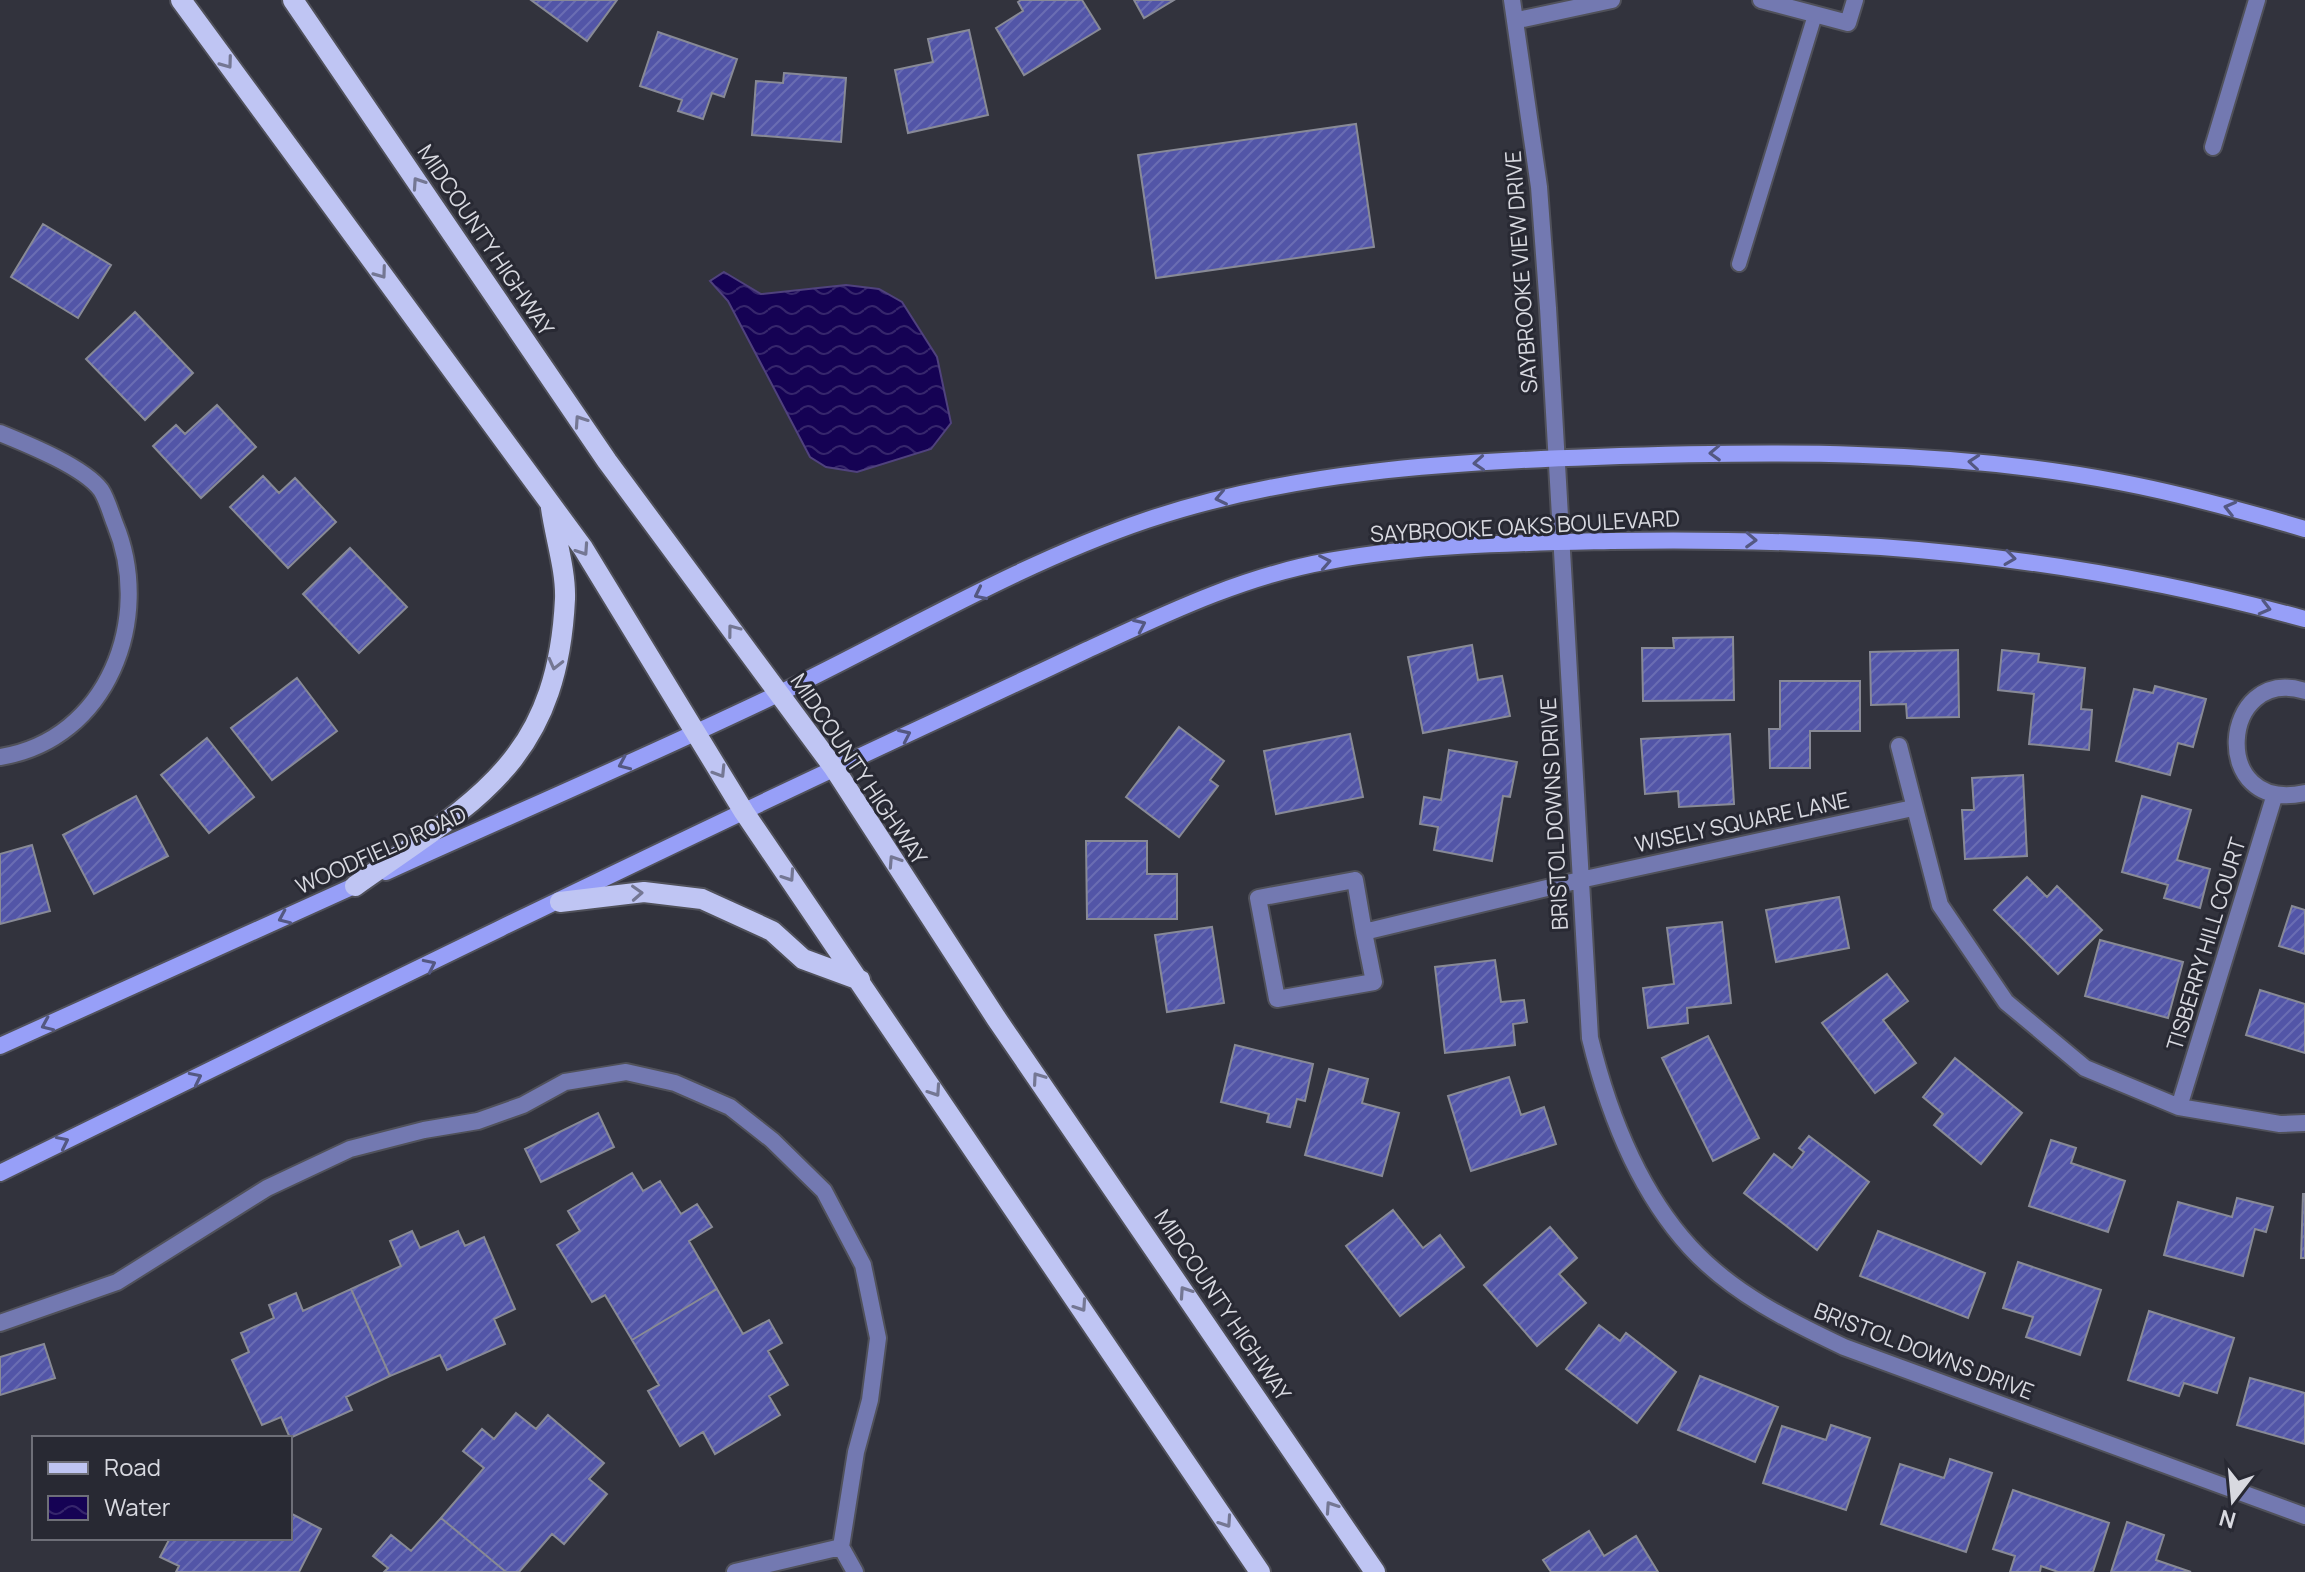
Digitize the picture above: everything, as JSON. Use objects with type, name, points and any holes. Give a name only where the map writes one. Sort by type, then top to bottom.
[{"type":"main road","points":[[181,0],[583,548],[744,812],[1260,1572]]},
{"type":"main road","name":"MIDCOUNTY HIGHWAY","points":[[293,0],[607,461],[834,768],[996,1018],[1375,1572]]},
{"type":"main road","points":[[355,886],[483,795],[519,754],[543,712],[558,652],[565,597],[550,504]]},
{"type":"main road","points":[[560,902],[644,892],[702,899],[772,931],[803,959],[860,980]]},
{"type":"street","name":"SAYBROOKE VIEW DRIVE","points":[[1512,0],[1518,20],[1539,187],[1561,542]]},
{"type":"street","points":[[1518,20],[1612,0]]},
{"type":"street","points":[[1761,0],[1848,23],[1855,0]]},
{"type":"street","points":[[2213,147],[2257,0]]},
{"type":"street","points":[[0,433],[47,452],[101,489],[128,555],[129,625],[111,677],[73,725],[25,753],[0,757]]},
{"type":"street","points":[[780,693],[1075,546],[1213,499],[1300,482],[1395,470],[1556,458],[1725,453],[1873,454],[2005,465],[2119,482],[2305,529]]},
{"type":"street","name":"SAYBROOKE OAKS BOULEVARD","points":[[744,812],[1165,614],[1249,580],[1327,561],[1406,550],[1561,542],[1726,539],[1866,544],[2006,557],[2115,574],[2305,619]]},
{"type":"street","name":"BRISTOL DOWNS DRIVE","points":[[1561,542],[1590,1038],[1602,1087],[1646,1186],[1690,1247],[1779,1316],[1844,1347],[2305,1516]]},
{"type":"street","points":[[2305,691],[2280,689],[2263,695],[2248,706],[2239,721],[2235,739],[2237,758],[2245,774],[2258,787],[2275,794],[2305,793]]},
{"type":"street","name":"WOODFIELD ROAD","points":[[0,1046],[780,693]]},
{"type":"street","points":[[1899,746],[1940,905],[2006,1002],[2085,1068],[2179,1107],[2280,1124],[2305,1123]]},
{"type":"street","name":"TISBERRY HILL COURT","points":[[2179,1107],[2275,794]]},
{"type":"street","name":"WISELY SQUARE LANE","points":[[1364,932],[1580,880],[1913,808]]},
{"type":"street","points":[[0,1173],[744,812]]},
{"type":"street","points":[[1355,880],[1364,932],[1374,982],[1277,999],[1258,898],[1355,880]]},
{"type":"street","points":[[0,1323],[117,1282],[267,1188],[350,1149],[424,1130],[478,1121],[523,1105],[565,1082],[626,1072],[675,1083],[730,1107],[783,1150],[824,1191],[863,1265],[878,1338],[870,1400],[856,1452],[841,1547],[855,1572]]},
{"type":"street","points":[[735,1572],[841,1547]]},
{"type":"lane","points":[[1739,264],[1815,15]]},
{"type":"water","points":[[724,272],[761,294],[846,285],[879,289],[902,302],[937,357],[951,423],[931,449],[857,472],[826,467],[810,457],[728,301],[710,281]]},
{"type":"building","points":[[531,0],[617,0],[587,41]]},
{"type":"building","points":[[1082,0],[1100,29],[1024,75],[996,28],[1023,11],[1018,2]]},
{"type":"building","points":[[1134,0],[1174,0],[1144,18]]},
{"type":"building","points":[[969,30],[988,115],[908,133],[895,70],[933,62],[928,39]]},
{"type":"building","points":[[658,32],[737,59],[724,97],[712,93],[703,119],[678,111],[682,100],[640,86]]},
{"type":"building","points":[[784,73],[846,78],[841,142],[752,135],[756,81],[783,83]]},
{"type":"building","points":[[1356,124],[1374,247],[1156,278],[1138,155]]},
{"type":"building","points":[[43,224],[111,265],[78,318],[11,277]]},
{"type":"building","points":[[135,312],[193,373],[145,420],[86,359]]},
{"type":"building","points":[[217,405],[256,447],[201,498],[153,446],[176,425],[185,434]]},
{"type":"building","points":[[263,476],[279,493],[295,478],[336,522],[288,568],[230,507]]},
{"type":"building","points":[[350,548],[407,607],[359,653],[303,594]]},
{"type":"building","points":[[1733,637],[1734,700],[1643,701],[1642,648],[1674,648],[1673,638]]},
{"type":"building","points":[[1472,645],[1478,680],[1502,676],[1510,716],[1423,733],[1408,657]]},
{"type":"building","points":[[1958,650],[1959,717],[1907,718],[1906,704],[1871,705],[1870,652]]},
{"type":"building","points":[[2002,650],[2039,654],[2038,662],[2085,668],[2081,709],[2092,710],[2089,750],[2029,744],[2034,694],[1998,690]]},
{"type":"building","points":[[297,678],[337,731],[272,780],[231,728]]},
{"type":"building","points":[[1780,681],[1860,681],[1860,731],[1810,731],[1810,768],[1770,768],[1769,729],[1780,729]]},
{"type":"building","points":[[2155,686],[2206,699],[2193,747],[2178,743],[2170,775],[2116,761],[2134,689],[2153,693]]},
{"type":"building","points":[[1179,727],[1224,761],[1210,780],[1218,786],[1179,837],[1126,797]]},
{"type":"building","points":[[1350,734],[1363,797],[1276,814],[1264,751]]},
{"type":"building","points":[[1730,734],[1734,804],[1679,807],[1678,791],[1645,794],[1641,739]]},
{"type":"building","points":[[207,738],[254,797],[209,833],[161,775]]},
{"type":"building","points":[[1449,750],[1517,762],[1510,797],[1503,796],[1492,861],[1434,850],[1438,827],[1420,824],[1424,797],[1441,800]]},
{"type":"building","points":[[2023,775],[2027,856],[1965,859],[1962,810],[1974,810],[1972,778]]},
{"type":"building","points":[[136,796],[168,856],[94,894],[63,835]]},
{"type":"building","points":[[2142,796],[2191,810],[2177,860],[2210,869],[2200,908],[2164,898],[2168,885],[2122,872]]},
{"type":"building","points":[[1086,841],[1147,841],[1147,874],[1177,874],[1177,919],[1087,919]]},
{"type":"building","points":[[32,845],[50,911],[0,924],[0,854]]},
{"type":"building","points":[[2027,877],[2047,897],[2057,886],[2102,930],[2058,974],[1994,910]]},
{"type":"building","points":[[1839,897],[1849,948],[1776,962],[1766,910]]},
{"type":"building","points":[[2292,906],[2305,910],[2305,954],[2279,946]]},
{"type":"building","points":[[1722,922],[1731,1003],[1687,1008],[1688,1023],[1648,1028],[1643,988],[1674,984],[1667,928]]},
{"type":"building","points":[[1212,927],[1224,1003],[1167,1012],[1155,935]]},
{"type":"building","points":[[2100,940],[2183,962],[2168,1018],[2085,996]]},
{"type":"building","points":[[1495,960],[1501,1002],[1524,1000],[1527,1022],[1513,1024],[1515,1045],[1445,1053],[1435,967]]},
{"type":"building","points":[[1887,974],[1908,1001],[1883,1020],[1916,1063],[1875,1093],[1822,1023]]},
{"type":"building","points":[[2260,990],[2305,1004],[2305,1053],[2246,1035]]},
{"type":"building","points":[[1708,1036],[1759,1138],[1713,1161],[1662,1058]]},
{"type":"building","points":[[1235,1045],[1313,1064],[1305,1101],[1297,1099],[1290,1127],[1267,1122],[1269,1114],[1221,1102]]},
{"type":"building","points":[[1955,1058],[2022,1113],[1981,1164],[1934,1125],[1943,1114],[1923,1097]]},
{"type":"building","points":[[1329,1069],[1368,1079],[1362,1103],[1399,1113],[1382,1176],[1305,1155]]},
{"type":"building","points":[[1509,1077],[1521,1115],[1544,1107],[1556,1144],[1471,1171],[1448,1096]]},
{"type":"building","points":[[598,1113],[614,1147],[541,1182],[525,1149]]},
{"type":"building","points":[[1809,1136],[1869,1182],[1817,1250],[1744,1193],[1774,1154],[1792,1168],[1804,1152],[1799,1148]]},
{"type":"building","points":[[2051,1140],[2076,1148],[2071,1163],[2125,1181],[2108,1232],[2029,1206]]},
{"type":"building","points":[[632,1173],[643,1191],[660,1181],[681,1214],[697,1204],[712,1227],[689,1241],[717,1289],[632,1340],[605,1295],[592,1302],[557,1245],[580,1231],[568,1211]]},
{"type":"building","points":[[2303,1194],[2305,1258],[2301,1258]]},
{"type":"building","points":[[2237,1198],[2273,1207],[2266,1232],[2255,1229],[2243,1276],[2164,1255],[2178,1202],[2232,1217]]},
{"type":"building","points":[[1393,1210],[1423,1248],[1440,1235],[1464,1267],[1400,1316],[1346,1246]]},
{"type":"building","points":[[1550,1227],[1577,1258],[1559,1274],[1586,1303],[1537,1346],[1484,1285]]},
{"type":"building","points":[[412,1231],[420,1248],[458,1231],[465,1246],[484,1237],[515,1309],[494,1319],[505,1344],[447,1370],[440,1355],[390,1376],[351,1289],[401,1266],[390,1241]]},
{"type":"building","points":[[1878,1231],[1985,1273],[1968,1318],[1860,1276]]},
{"type":"building","points":[[2018,1262],[2101,1290],[2080,1355],[2026,1337],[2033,1317],[2003,1308]]},
{"type":"building","points":[[351,1289],[390,1376],[346,1397],[352,1410],[292,1437],[281,1417],[262,1425],[232,1360],[249,1352],[241,1333],[274,1318],[269,1305],[296,1293],[303,1311]]},
{"type":"building","points":[[717,1289],[743,1334],[769,1320],[782,1343],[768,1351],[788,1385],[769,1396],[780,1415],[715,1454],[703,1432],[680,1446],[648,1391],[659,1385],[632,1340]]},
{"type":"building","points":[[2149,1311],[2234,1338],[2217,1393],[2184,1383],[2179,1396],[2128,1380]]},
{"type":"building","points":[[1599,1325],[1620,1341],[1626,1333],[1676,1372],[1637,1423],[1566,1369]]},
{"type":"building","points":[[44,1344],[55,1378],[0,1395],[0,1357]]},
{"type":"building","points":[[1700,1376],[1778,1407],[1755,1462],[1678,1430]]},
{"type":"building","points":[[2250,1378],[2305,1393],[2305,1444],[2237,1425]]},
{"type":"building","points":[[516,1413],[536,1429],[548,1415],[604,1463],[589,1479],[607,1494],[564,1544],[552,1534],[519,1572],[506,1572],[441,1518],[484,1468],[463,1451],[482,1429],[494,1439]]},
{"type":"building","points":[[1831,1425],[1870,1438],[1846,1510],[1763,1483],[1782,1426],[1826,1440]]},
{"type":"building","points":[[1950,1459],[1992,1473],[1966,1552],[1881,1524],[1900,1464],[1944,1478]]},
{"type":"building","points":[[2013,1490],[2109,1523],[2093,1572],[2058,1572],[2041,1566],[2040,1572],[2010,1572],[2015,1556],[1993,1549]]},
{"type":"building","points":[[292,1514],[321,1529],[299,1572],[176,1572],[179,1566],[160,1557],[169,1540],[292,1540]]},
{"type":"building","points":[[441,1518],[506,1572],[384,1572],[388,1568],[373,1556],[391,1535],[411,1551]]},
{"type":"building","points":[[2127,1522],[2164,1535],[2156,1560],[2191,1572],[2111,1572]]},
{"type":"building","points":[[1589,1531],[1604,1556],[1636,1536],[1658,1572],[1551,1572],[1543,1560]]}]
